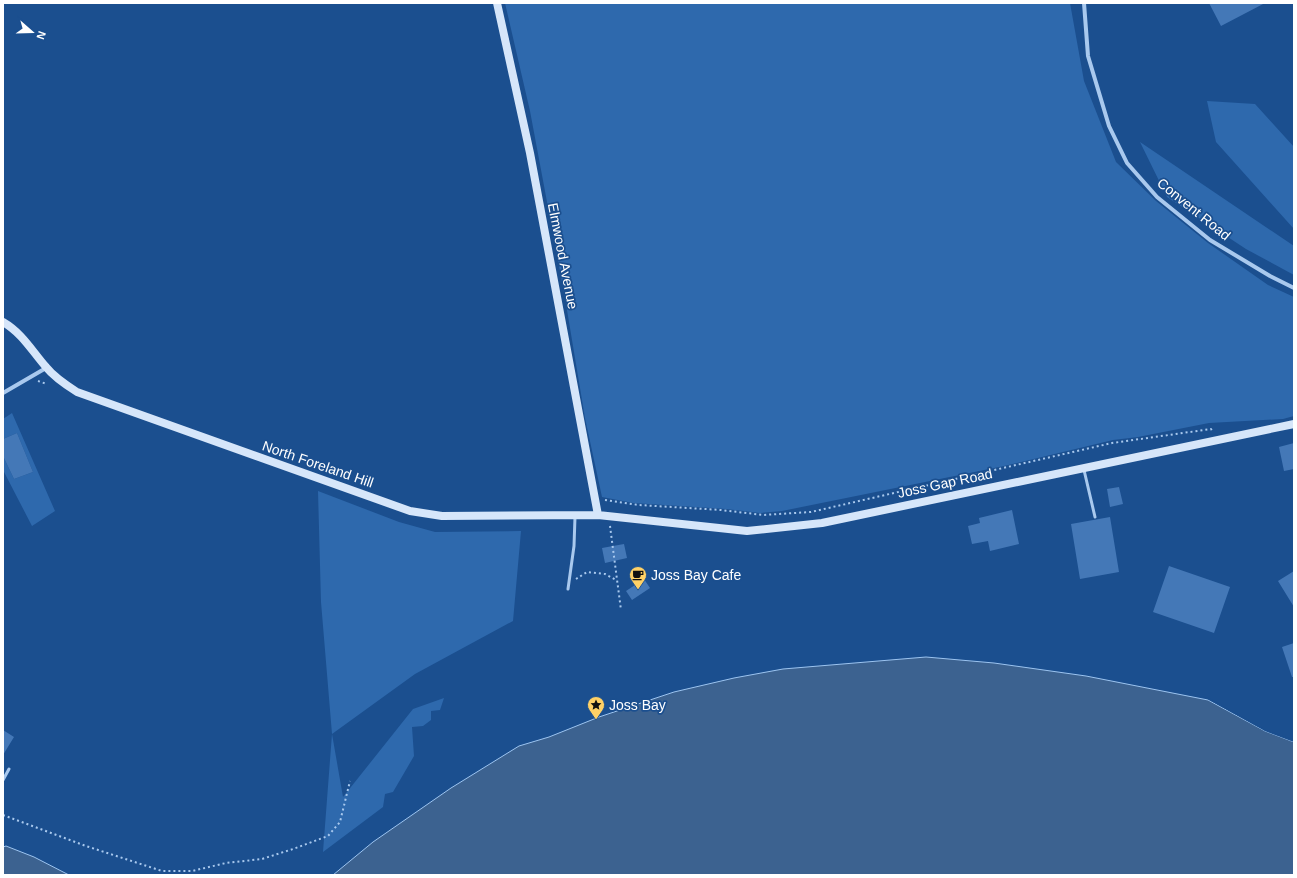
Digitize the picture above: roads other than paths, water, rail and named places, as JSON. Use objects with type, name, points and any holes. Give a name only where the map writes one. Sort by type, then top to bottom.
[{"type":"main road","name":"Elmwood Avenue","points":[[497,3],[529,145],[598,516]]},
{"type":"main road","name":"North Foreland Hill","points":[[3,322],[16,331],[30,346],[46,368],[77,392],[93,399],[410,511],[442,516],[598,516]]},
{"type":"main road","name":"Joss Gap Road","points":[[598,516],[747,530],[822,523],[1294,424]]},
{"type":"street","name":"Convent Road","points":[[1084,3],[1088,56],[1109,126],[1127,163],[1157,198],[1210,240],[1270,276],[1294,288]]},
{"type":"street","points":[[3,393],[46,368]]},
{"type":"lane","points":[[1083,468],[1095,516]]},
{"type":"lane","points":[[568,589],[570,581],[575,515]]},
{"type":"lane","points":[[3,780],[9,769]]},
{"type":"place","name":"Joss Bay Cafe","points":[[638,590]]},
{"type":"place","name":"Joss Bay","points":[[596,720]]}]
